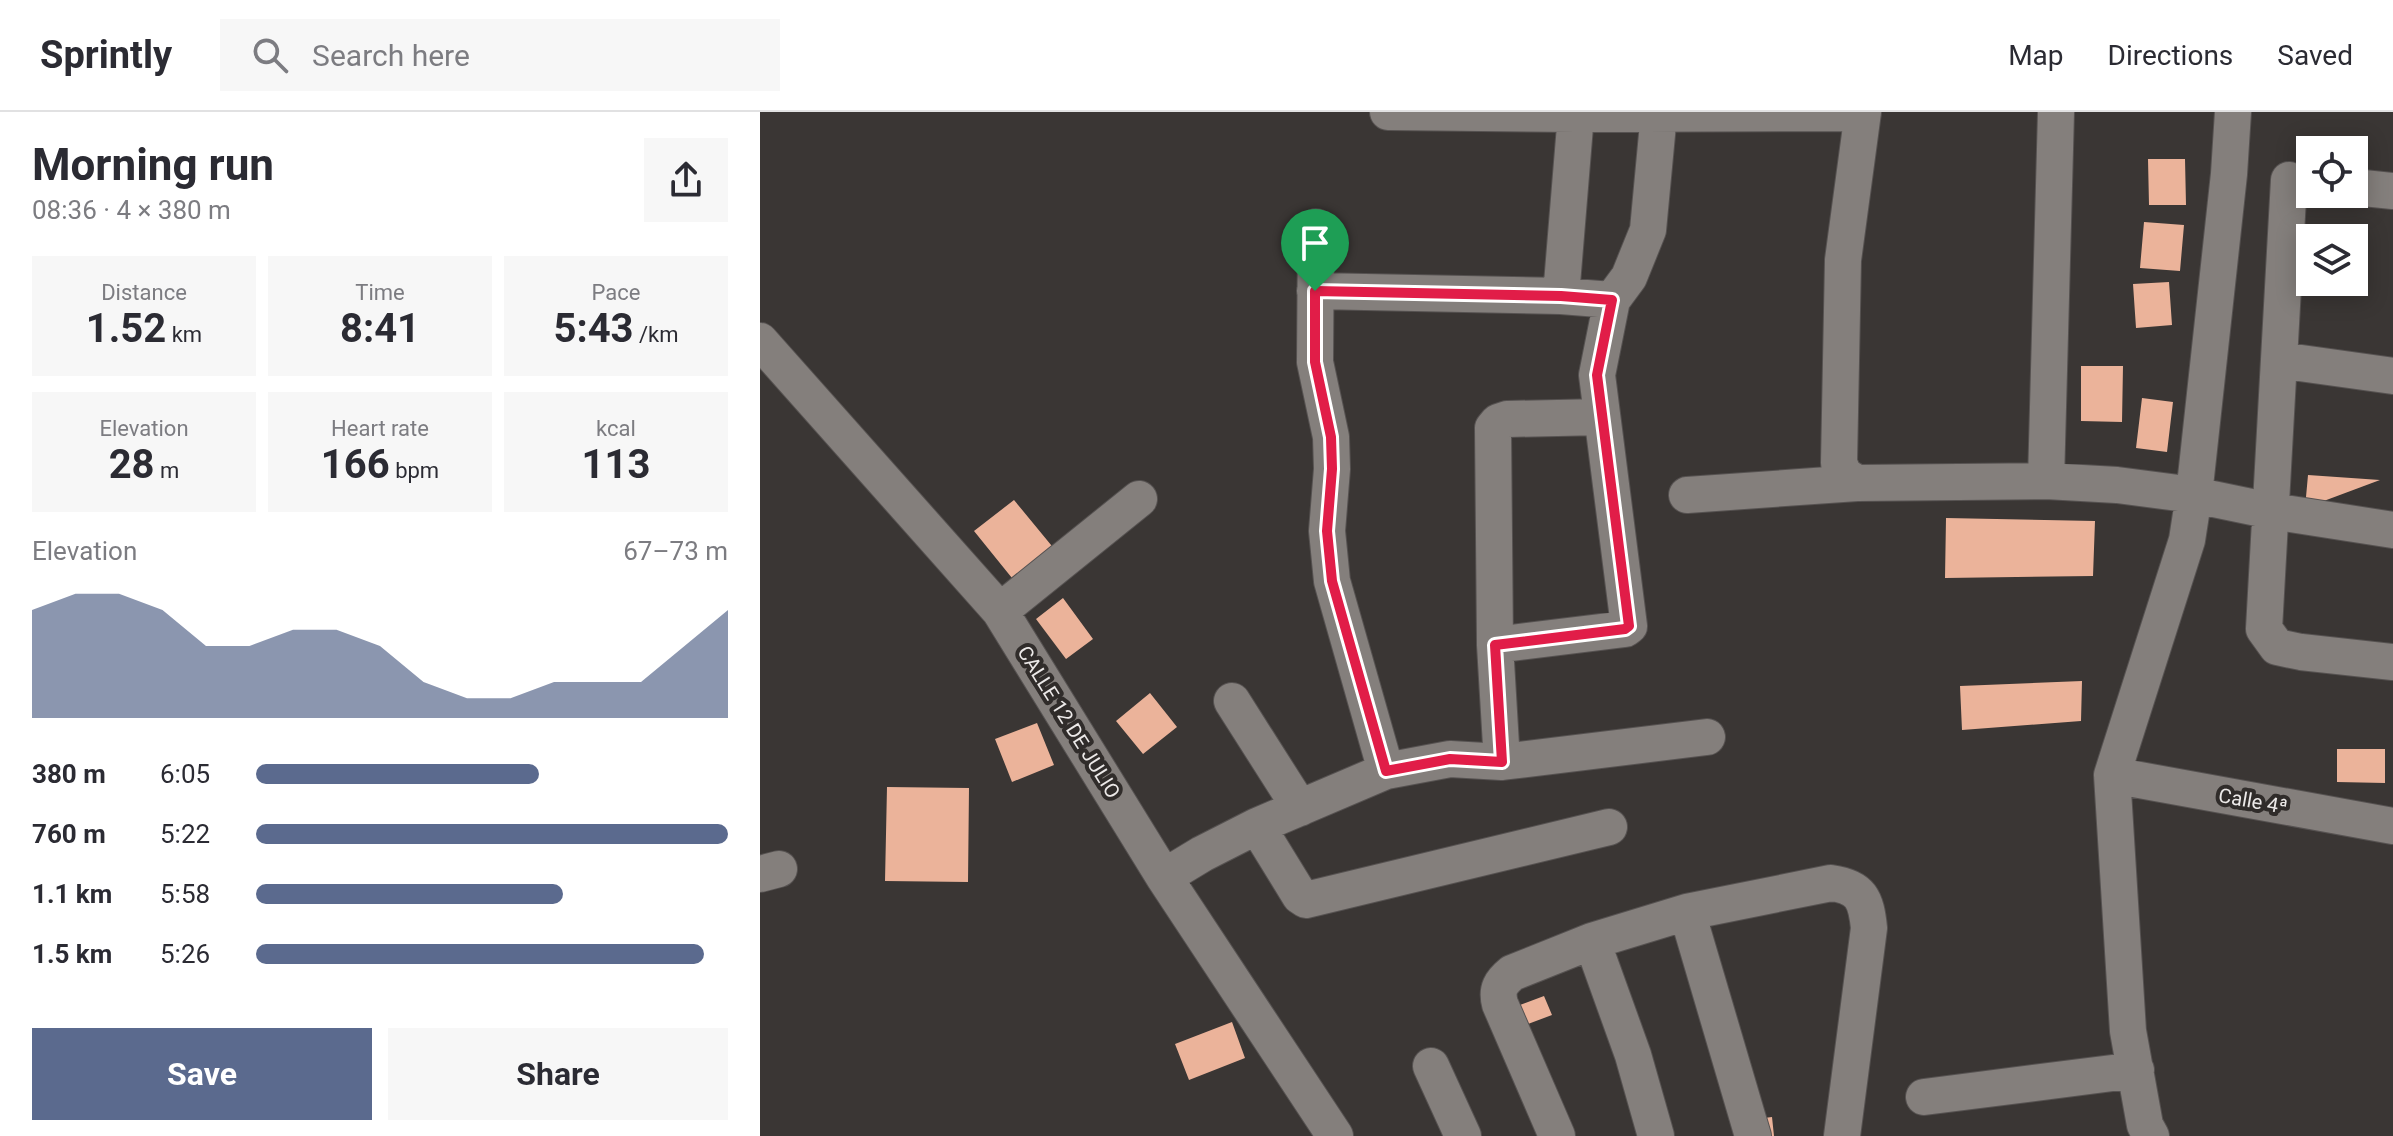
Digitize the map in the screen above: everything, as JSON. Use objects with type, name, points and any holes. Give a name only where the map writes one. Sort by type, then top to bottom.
[{"type":"street","points":[[1388,112],[1863,113],[1843,260],[1839,463],[1844,475],[1857,483]]},
{"type":"street","points":[[2046,481],[2056,112]]},
{"type":"street","points":[[2151,1136],[2145,1125],[2128,1031],[2112,775],[2187,540],[2229,174],[2233,112]]},
{"type":"street","points":[[1495,645],[1625,629],[1629,626],[1597,375],[1612,300],[1629,277],[1648,230],[1659,113]]},
{"type":"street","points":[[1561,296],[1576,114]]},
{"type":"street","points":[[2229,174],[2296,181]]},
{"type":"street","points":[[2368,188],[2393,191]]},
{"type":"street","points":[[2297,208],[2279,360],[2264,629],[2277,647],[2393,662]]},
{"type":"street","points":[[1316,227],[1315,362],[1331,437],[1327,531],[1332,581],[1386,771]]},
{"type":"street","points":[[1315,291],[1561,296],[1612,300]]},
{"type":"street","name":"CALLE 12 DE JULIO","points":[[760,341],[1000,611],[1164,877],[1335,1136]]},
{"type":"street","points":[[2279,360],[2393,376]]},
{"type":"street","points":[[1502,762],[1495,645],[1493,428],[1507,419],[1602,417]]},
{"type":"street","points":[[1687,495],[1857,483],[2046,481],[2117,485],[2194,495],[2271,511],[2393,530]]},
{"type":"street","points":[[1000,611],[1139,499]]},
{"type":"street","points":[[1232,701],[1300,808]]},
{"type":"street","points":[[1164,877],[1257,826],[1386,771],[1450,759],[1502,762],[1707,737]]},
{"type":"street","name":"Calle 4ª","points":[[2112,775],[2393,826]]},
{"type":"street","points":[[1257,826],[1300,896],[1306,900],[1609,827]]},
{"type":"street","points":[[1557,1136],[1500,1004],[1499,986],[1512,973],[1592,941],[1687,912],[1831,883],[1848,886],[1861,894],[1868,913],[1869,928],[1842,1136]]},
{"type":"street","points":[[1687,912],[1753,1136]]},
{"type":"street","points":[[1592,941],[1633,1055],[1656,1136]]},
{"type":"street","points":[[1431,1066],[1463,1136]]},
{"type":"street","points":[[1924,1097],[2136,1070]]},
{"type":"building","points":[[2148,159],[2185,159],[2186,205],[2149,205]]},
{"type":"building","points":[[2144,222],[2184,225],[2180,271],[2140,268]]},
{"type":"building","points":[[2169,282],[2172,325],[2136,328],[2133,284]]},
{"type":"building","points":[[2081,366],[2123,366],[2122,422],[2081,421]]},
{"type":"building","points":[[2142,398],[2173,402],[2167,452],[2136,448]]},
{"type":"building","points":[[2308,475],[2380,480],[2305,508]]},
{"type":"building","points":[[1014,500],[1056,551],[1016,583],[974,531]]},
{"type":"building","points":[[1946,518],[2095,521],[2093,576],[1945,578]]},
{"type":"building","points":[[1063,598],[1093,639],[1066,659],[1036,619]]},
{"type":"building","points":[[2082,681],[2081,721],[1962,730],[1960,686]]},
{"type":"building","points":[[1150,693],[1177,727],[1143,754],[1116,721]]},
{"type":"building","points":[[1037,723],[1054,765],[1012,782],[995,739]]},
{"type":"building","points":[[2337,749],[2385,749],[2385,783],[2337,782]]},
{"type":"building","points":[[887,787],[969,788],[968,882],[885,881]]},
{"type":"building","points":[[1544,996],[1552,1015],[1517,1028],[1509,1009]]},
{"type":"building","points":[[1232,1022],[1245,1058],[1189,1080],[1175,1044]]},
{"type":"building","points":[[1772,1117],[1774,1136],[1759,1136],[1756,1119]]},
{"type":"route","points":[[1315,291],[1561,296],[1612,300],[1597,375],[1629,626],[1625,629],[1495,645],[1502,762],[1450,759],[1386,771],[1332,581],[1327,531],[1331,437],[1315,362],[1315,291]]}]
